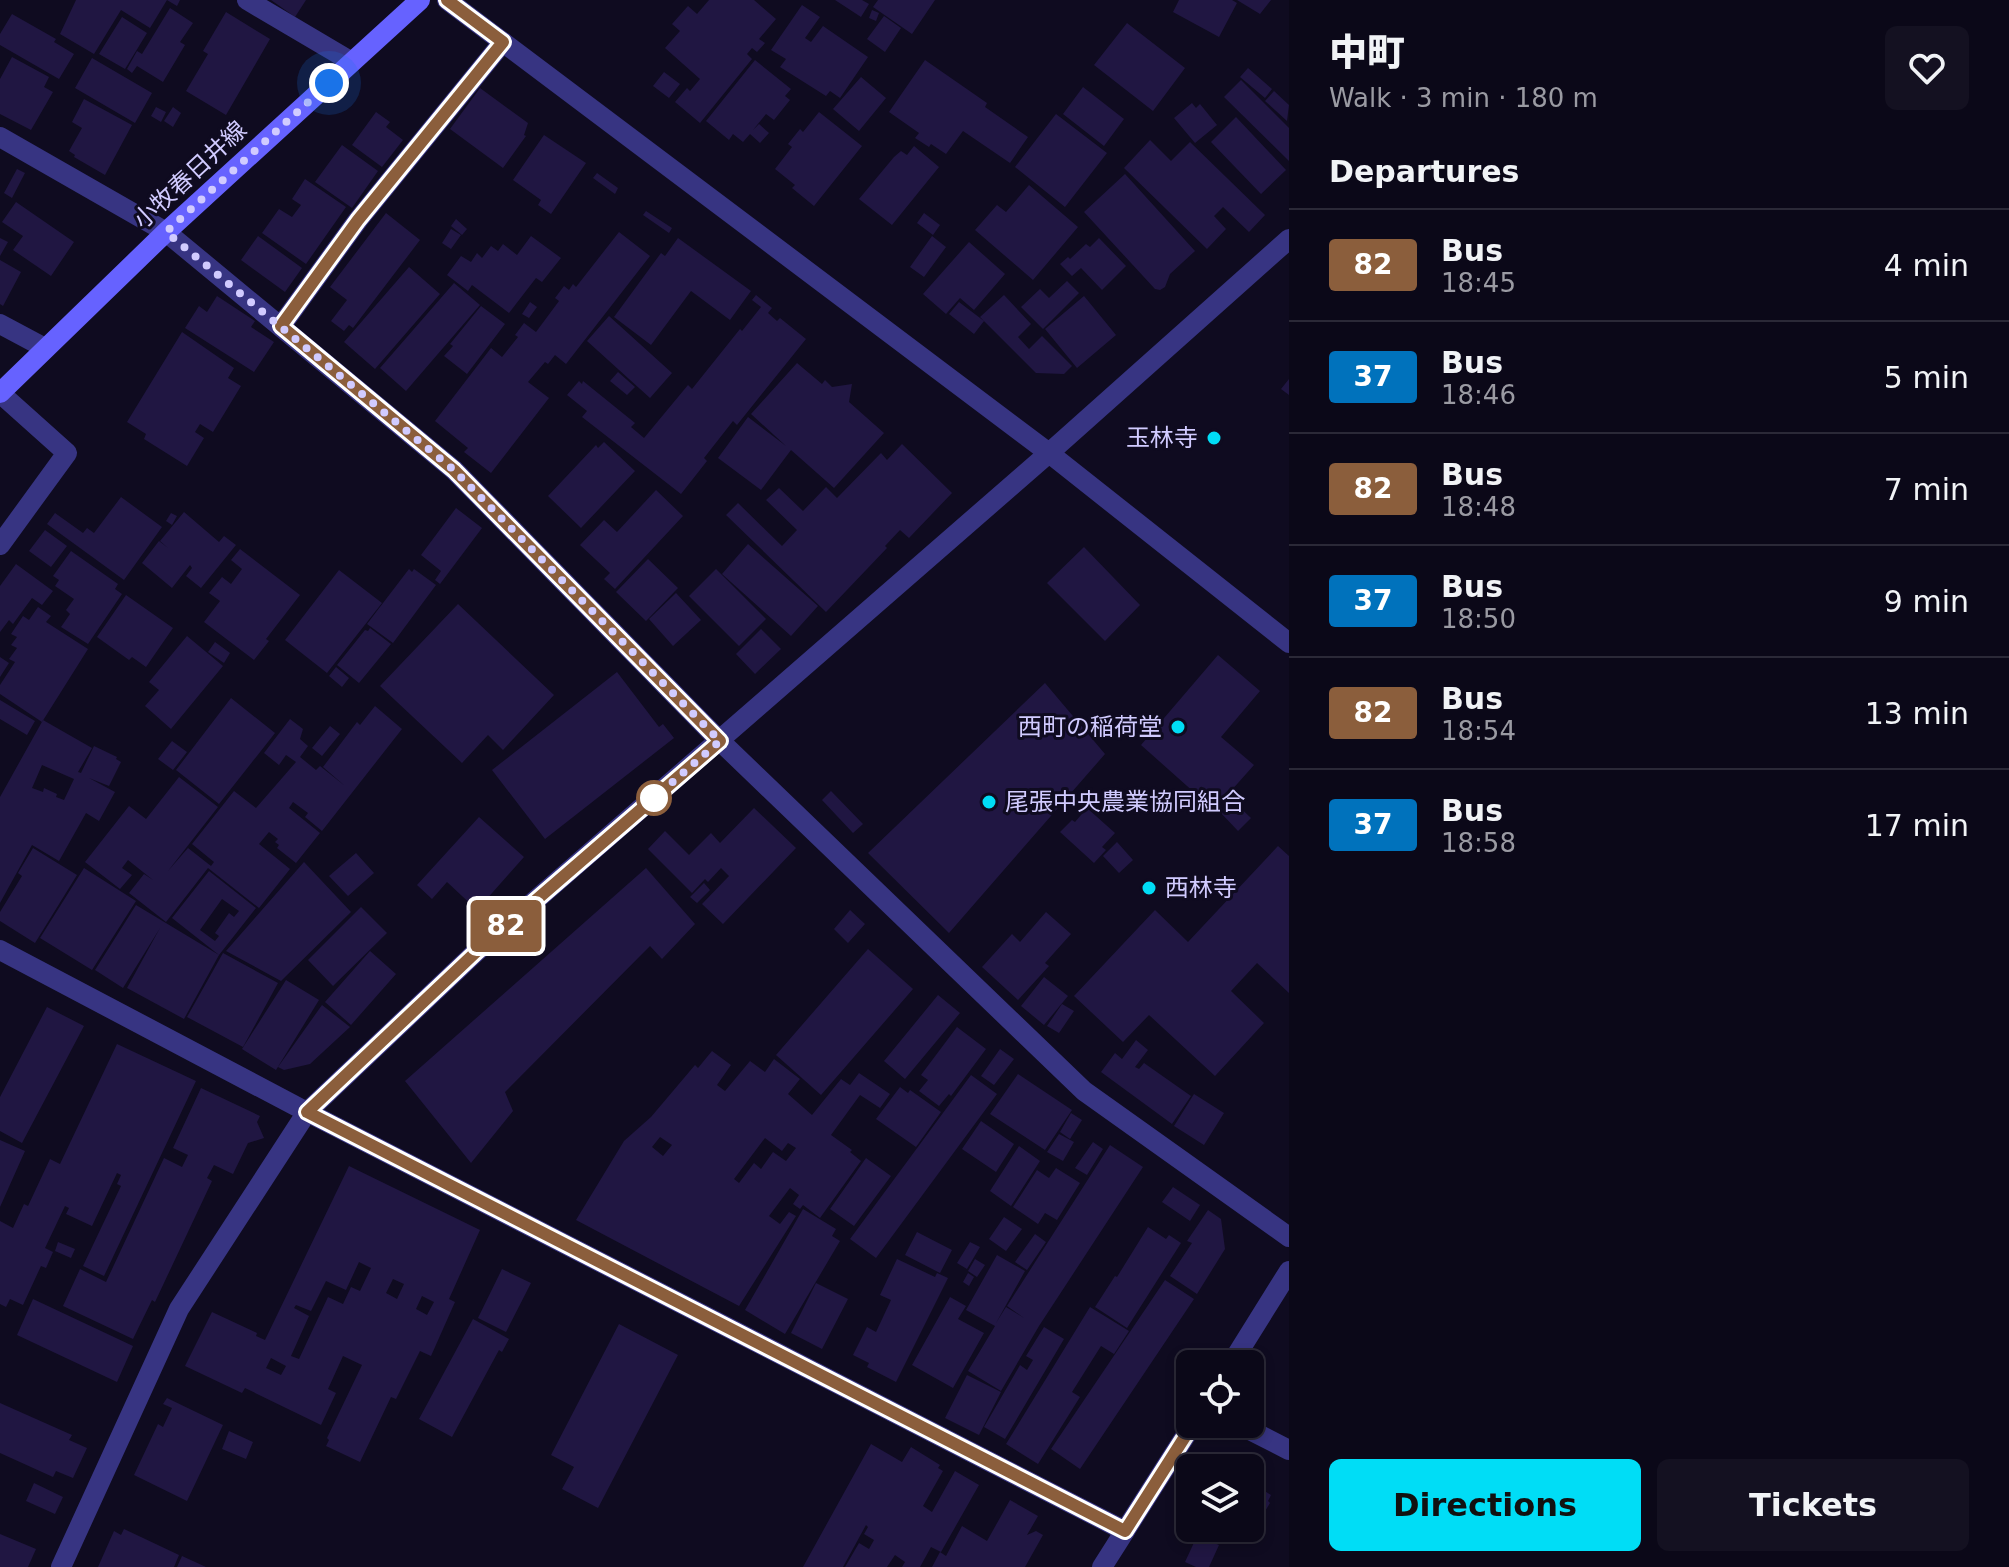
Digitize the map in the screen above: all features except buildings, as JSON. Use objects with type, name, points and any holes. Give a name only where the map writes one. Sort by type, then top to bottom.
[{"type":"main road","name":"小牧春日井線","points":[[0,393],[166,232],[420,0]]},
{"type":"street","points":[[247,0],[352,62]]},
{"type":"street","points":[[447,0],[1049,453],[1289,643]]},
{"type":"street","points":[[281,326],[358,220],[503,42]]},
{"type":"street","points":[[0,137],[166,232],[454,470],[720,741],[1084,1091],[1289,1237]]},
{"type":"street","points":[[61,1567],[179,1309],[307,1112],[476,952],[1049,453],[1289,239]]},
{"type":"street","points":[[0,324],[45,348]]},
{"type":"street","points":[[0,393],[67,453],[0,545]]},
{"type":"street","points":[[0,950],[307,1112],[1125,1531]]},
{"type":"street","points":[[1240,1350],[1289,1271]]},
{"type":"street","points":[[1264,1437],[1289,1450]]},
{"type":"street","points":[[1102,1567],[1184,1438]]},
{"type":"bus line","name":"82","points":[[447,0],[503,42],[358,220],[281,326],[454,470],[720,741],[476,952],[307,1112],[1125,1531],[1184,1438]]},
{"type":"place","name":"玉林寺","points":[[1214,438]]},
{"type":"place","name":"西町の稲荷堂","points":[[1178,727]]},
{"type":"place","name":"尾張中央農業協同組合","points":[[989,802]]},
{"type":"place","name":"西林寺","points":[[1149,888]]},
{"type":"route","points":[[329,83],[166,232],[454,470],[720,741],[654,798]]}]
